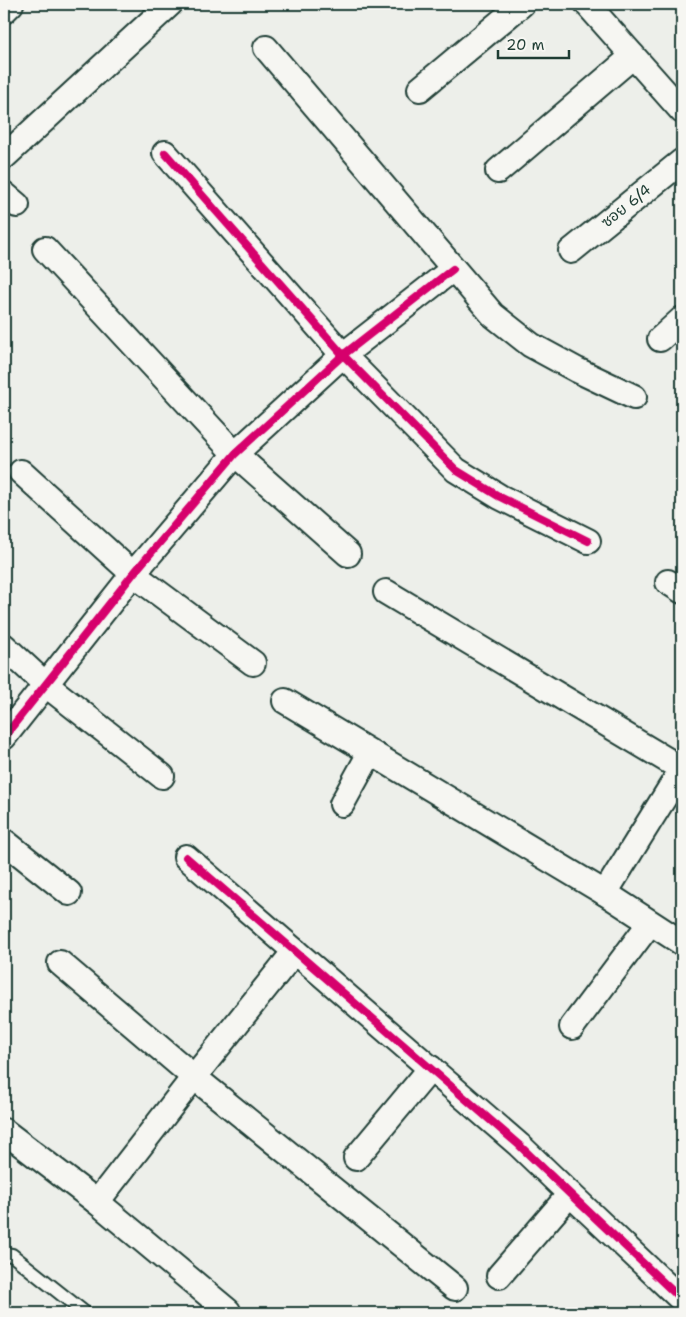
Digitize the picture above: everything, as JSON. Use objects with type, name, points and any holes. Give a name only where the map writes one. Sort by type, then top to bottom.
[{"type":"street","points":[[4,11],[11,4]]},
{"type":"street","points":[[4,157],[170,4]]},
{"type":"street","points":[[420,89],[522,4]]},
{"type":"street","points":[[587,4],[682,111]]},
{"type":"street","points":[[266,48],[493,315],[531,345],[577,370],[634,397]]},
{"type":"street","points":[[498,171],[632,56]]},
{"type":"street","points":[[165,154],[343,355],[456,470],[500,497],[588,541]]},
{"type":"street","name":"ซอย 6/4","points":[[570,251],[682,162]]},
{"type":"street","points":[[46,249],[235,454],[348,554]]},
{"type":"street","points":[[4,737],[133,574],[235,454],[343,355],[453,269]]},
{"type":"street","points":[[660,338],[682,319]]},
{"type":"street","points":[[21,472],[133,574],[254,663]]},
{"type":"street","points":[[386,592],[682,769],[605,893]]},
{"type":"street","points":[[4,646],[45,684],[162,776]]},
{"type":"street","points":[[284,701],[605,893],[682,943]]},
{"type":"street","points":[[342,804],[370,752]]},
{"type":"street","points":[[4,842],[69,893]]},
{"type":"street","points":[[186,857],[519,1144],[682,1300]]},
{"type":"street","points":[[572,1027],[650,923]]},
{"type":"street","points":[[97,1202],[295,951]]},
{"type":"street","points":[[60,963],[194,1077],[455,1288]]},
{"type":"street","points":[[356,1158],[431,1068]]},
{"type":"street","points":[[4,1130],[97,1202],[228,1311]]},
{"type":"street","points":[[499,1276],[570,1194]]},
{"type":"lane","points":[[4,1254],[12,1255],[85,1313]]},
{"type":"cycle path","points":[[165,153],[343,355],[456,470],[500,497],[588,541]]},
{"type":"cycle path","points":[[4,737],[133,574],[235,454],[343,355],[453,269]]},
{"type":"cycle path","points":[[186,857],[519,1145],[682,1300]]}]
